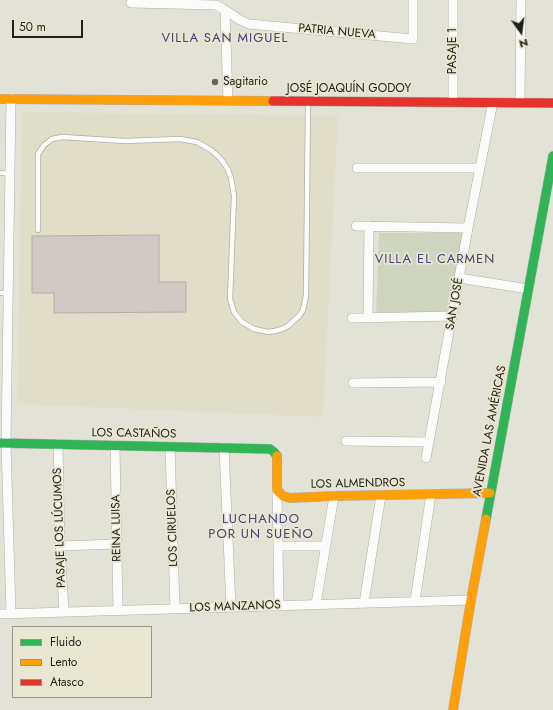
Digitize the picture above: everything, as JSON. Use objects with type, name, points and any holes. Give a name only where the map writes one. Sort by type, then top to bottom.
[{"type":"street","name":"PATRIA NUEVA","points":[[131,3],[216,5],[249,24],[413,39],[413,0]]},
{"type":"street","name":"PASAJE 1","points":[[453,0],[453,102]]},
{"type":"street","points":[[520,102],[521,0]]},
{"type":"street","points":[[225,10],[228,100]]},
{"type":"street","name":"JOSÉ JOAQUÍN GODOY","points":[[0,99],[553,103]]},
{"type":"street","points":[[11,99],[10,173],[4,293],[3,443],[4,540],[11,614]]},
{"type":"street","name":"SAN JOSÉ","points":[[426,458],[479,168],[493,102]]},
{"type":"street","name":"AVENIDA LAS AMÉRICAS","points":[[453,710],[470,600],[553,156]]},
{"type":"street","points":[[356,168],[479,168]]},
{"type":"street","points":[[356,226],[468,228]]},
{"type":"street","points":[[368,318],[369,226]]},
{"type":"street","points":[[459,278],[528,289]]},
{"type":"street","points":[[352,318],[453,316]]},
{"type":"street","points":[[353,382],[440,382]]},
{"type":"street","points":[[346,441],[429,442]]},
{"type":"street","name":"LOS CASTAÑOS","points":[[3,443],[266,448],[274,452],[277,457],[277,490]]},
{"type":"street","name":"PASAJE LOS LÚCUMOS","points":[[58,444],[60,546],[64,612]]},
{"type":"street","name":"REINA LUISA","points":[[115,445],[118,610]]},
{"type":"street","name":"LOS CIRUELOS","points":[[170,447],[175,609]]},
{"type":"street","points":[[224,448],[231,607]]},
{"type":"street","points":[[277,490],[279,606]]},
{"type":"street","name":"LOS ALMENDROS","points":[[277,490],[283,496],[290,498],[490,493]]},
{"type":"street","points":[[415,602],[431,494]]},
{"type":"street","points":[[364,603],[381,495]]},
{"type":"street","points":[[316,604],[334,496]]},
{"type":"street","points":[[60,546],[117,544]]},
{"type":"street","points":[[278,546],[326,546]]},
{"type":"street","name":"LOS MANZANOS","points":[[0,614],[470,600]]},
{"type":"lane","points":[[38,230],[38,154],[40,149],[52,139],[62,137],[125,141],[180,138],[197,142],[211,150],[223,162],[230,174],[233,187],[234,196],[230,299],[234,312],[242,322],[254,329],[268,332],[282,329],[288,326],[299,316],[305,303],[306,296],[308,101]]},
{"type":"lane","points":[[0,172],[10,173]]},
{"type":"shaded area","points":[[22,112],[338,116],[323,417],[17,404]]},
{"type":"green space","points":[[379,233],[464,233],[450,315],[376,315]]},
{"type":"building","points":[[159,235],[159,282],[186,282],[186,312],[54,313],[54,293],[32,293],[32,236]]},
{"type":"traffic: fast","points":[[486,519],[553,156]]},
{"type":"traffic: fast","points":[[0,443],[270,449],[277,456]]},
{"type":"traffic: slow","points":[[0,99],[273,101]]},
{"type":"traffic: slow","points":[[277,456],[277,490],[283,496],[290,498],[490,493]]},
{"type":"traffic: slow","points":[[453,710],[486,519]]},
{"type":"traffic: jam","points":[[273,101],[553,103]]},
{"type":"place","name":"Sagitario","points":[[215,82]]},
{"type":"district","name":"VILLA SAN MIGUEL","points":[[225,39]]},
{"type":"district","name":"VILLA EL CARMEN","points":[[435,260]]},
{"type":"district","name":"LUCHANDO POR UN SUEÑO","points":[[261,528]]}]
